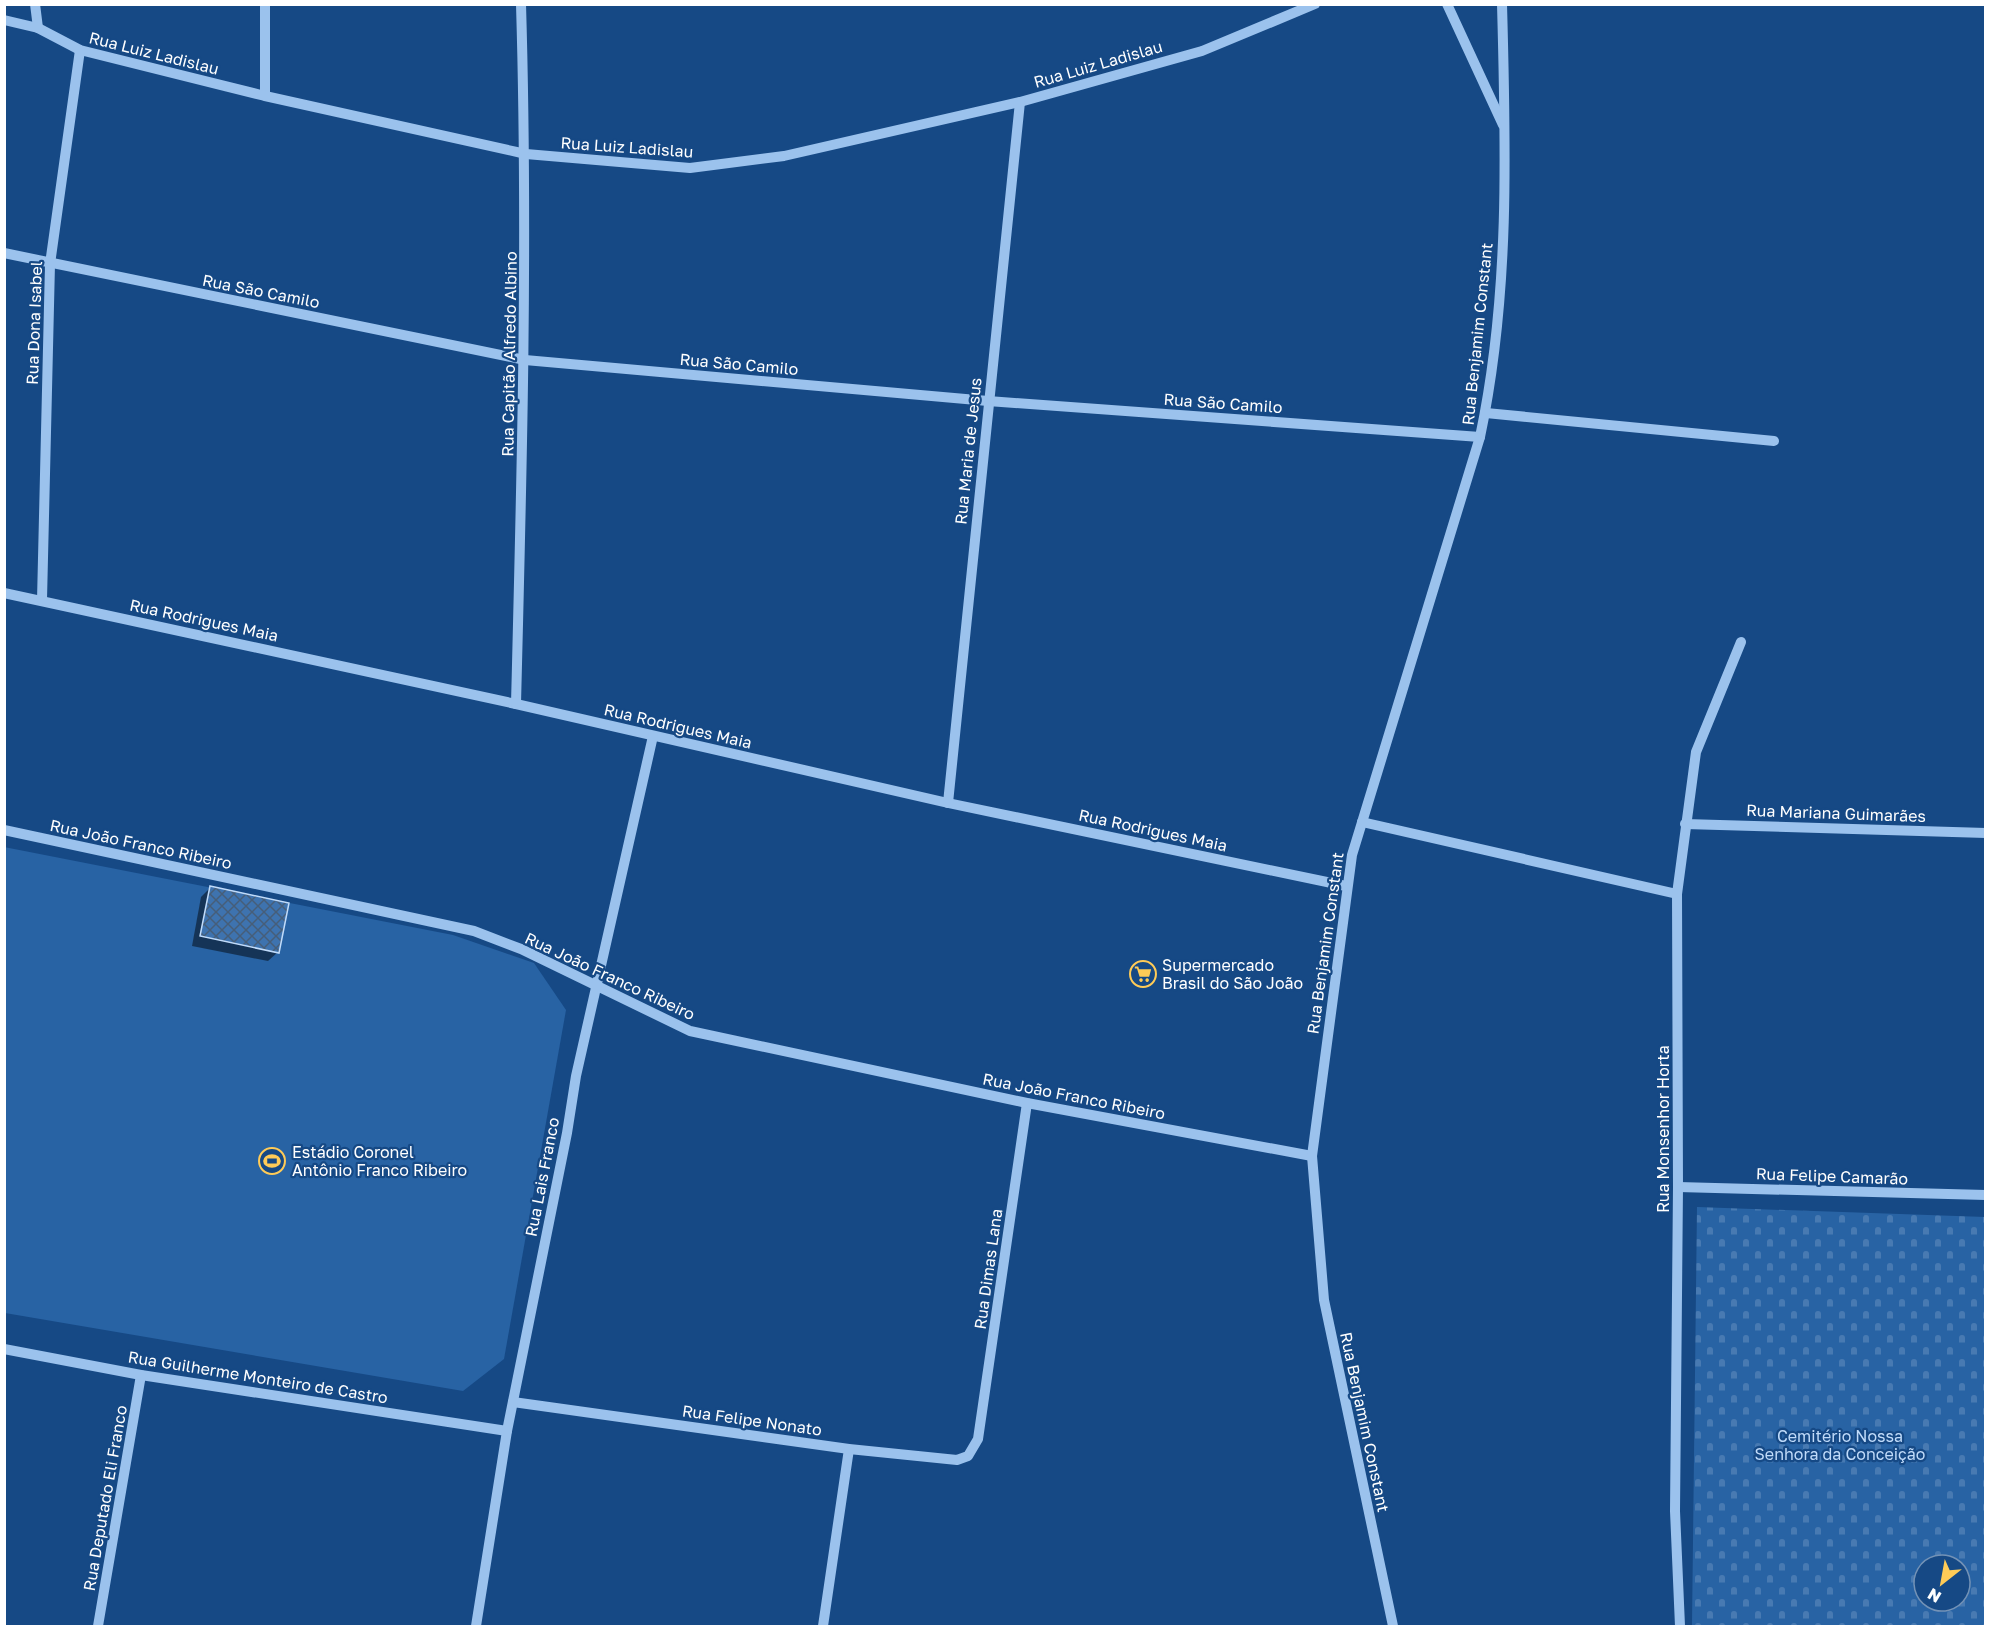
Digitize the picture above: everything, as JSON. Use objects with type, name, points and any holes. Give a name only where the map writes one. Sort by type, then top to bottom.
[{"type":"street","points":[[35,4],[38,28]]},
{"type":"street","points":[[265,4],[265,96]]},
{"type":"street","name":"Rua Capitão Alfredo Albino","points":[[516,704],[525,360],[526,154],[521,4]]},
{"type":"street","name":"Rua Luiz Ladislau","points":[[4,20],[38,28],[80,50],[265,96],[526,154],[690,168],[741,164],[1020,102],[1202,51],[1315,4]]},
{"type":"street","points":[[1448,4],[1506,131]]},
{"type":"street","name":"Rua Benjamim Constant","points":[[1393,1626],[1324,1300],[1312,1156],[1346,886],[1362,822],[1486,413],[1502,272],[1506,131],[1502,4]]},
{"type":"street","name":"Rua Dona Isabel","points":[[42,600],[50,264],[80,50]]},
{"type":"street","name":"Rua Maria de Jesus","points":[[948,803],[1020,102]]},
{"type":"street","name":"Rua São Camilo","points":[[4,253],[525,360],[988,401],[1480,438]]},
{"type":"street","points":[[1486,413],[1774,441]]},
{"type":"street","name":"Rua Rodrigues Maia","points":[[4,593],[516,704],[948,803],[1346,886]]},
{"type":"street","name":"Rua Monsenhor Horta","points":[[1680,1626],[1675,1511],[1678,1187],[1677,894],[1696,752],[1741,642]]},
{"type":"street","name":"Rua Lais Franco","points":[[476,1626],[507,1431],[594,987],[653,736]]},
{"type":"street","points":[[1362,822],[1677,894]]},
{"type":"street","name":"Rua Mariana Guimarães","points":[[1685,824],[1986,833]]},
{"type":"street","name":"Rua João Franco Ribeiro","points":[[4,830],[474,931],[521,949],[594,987],[690,1031],[1027,1103],[1312,1156]]},
{"type":"street","name":"Rua Dimas Lana","points":[[978,1439],[1027,1103]]},
{"type":"street","name":"Rua Felipe Camarão","points":[[1678,1187],[1986,1195]]},
{"type":"street","name":"Rua Guilherme Monteiro de Castro","points":[[4,1349],[141,1375],[507,1431]]},
{"type":"street","name":"Rua Deputado Eli Franco","points":[[98,1626],[141,1375]]},
{"type":"street","name":"Rua Felipe Nonato","points":[[513,1402],[849,1449],[957,1460],[968,1456],[978,1439]]},
{"type":"street","points":[[823,1626],[849,1449]]},
{"type":"green space","name":"Estádio Coronel Antônio Franco Ribeiro","points":[[4,847],[453,935],[534,963],[566,1010],[504,1359],[463,1391],[5,1313]]},
{"type":"green space","name":"Cemitério Nossa Senhora da Conceição","points":[[1697,1207],[1985,1217],[1985,1626],[1692,1626]]},
{"type":"building","points":[[210,886],[289,903],[279,953],[200,936]]},
{"type":"place","name":"Supermercado Brasil do São João","points":[[1143,974]]},
{"type":"place","name":"Estádio Coronel Antônio Franco Ribeiro","points":[[272,1161]]}]
